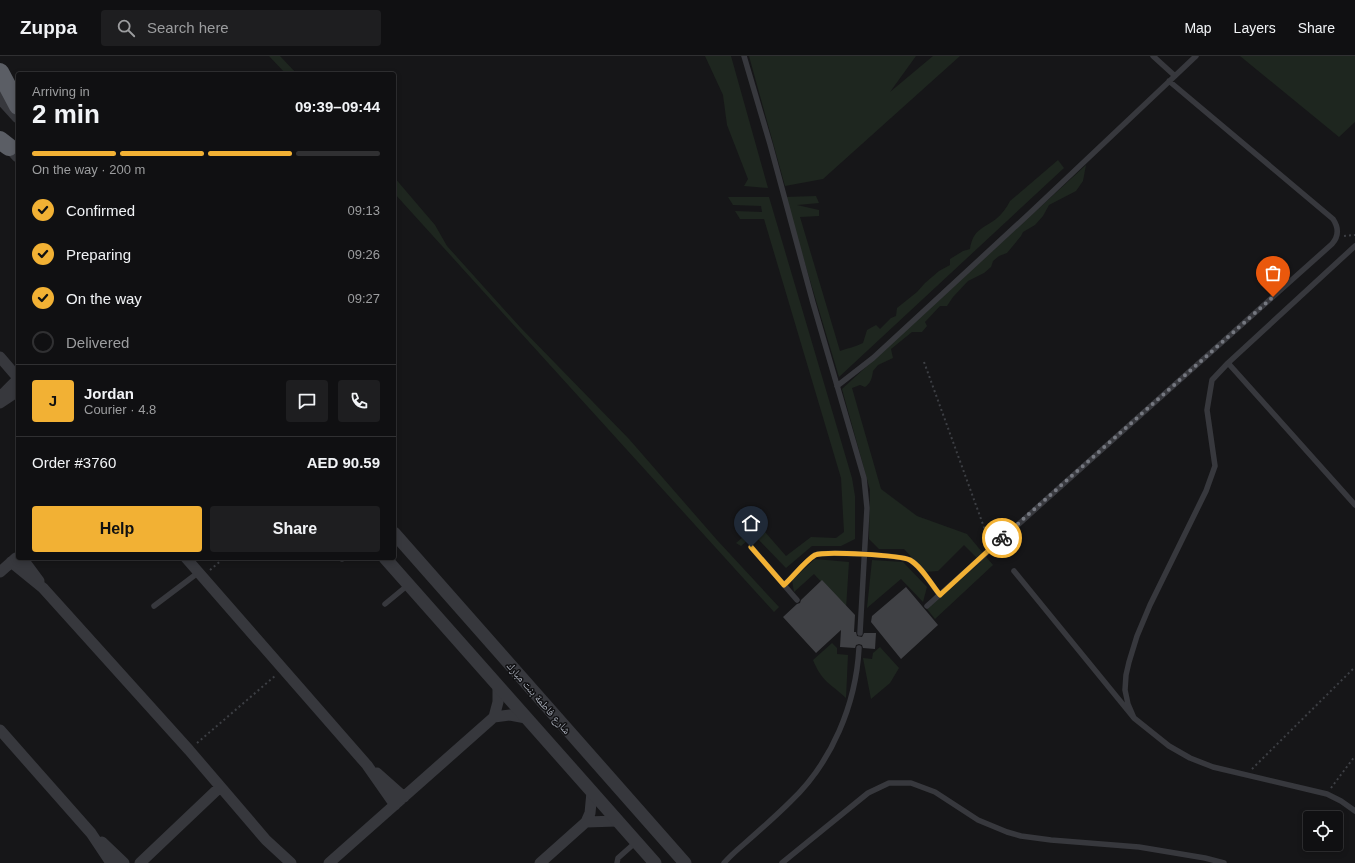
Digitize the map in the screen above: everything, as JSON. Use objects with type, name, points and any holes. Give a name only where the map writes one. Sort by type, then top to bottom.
[{"type":"highway","points":[[0,72],[16,102]]},
{"type":"street","points":[[0,97],[16,115]]},
{"type":"street","points":[[0,357],[16,376]]},
{"type":"street","points":[[0,397],[16,380]]},
{"type":"street","points":[[0,404],[16,392]]},
{"type":"street","name":"شارع فاطمة بنت مبارك","points":[[396,535],[685,863]]},
{"type":"street","points":[[0,572],[14,559],[43,588],[189,750],[266,840],[282,863]]},
{"type":"street","points":[[23,560],[43,588]]},
{"type":"street","points":[[188,560],[284,668],[367,765],[395,805]]},
{"type":"street","name":"شارع فاطمة بنت مبارك","points":[[387,560],[655,863]]},
{"type":"street","points":[[329,863],[494,717],[498,702],[498,686]]},
{"type":"street","points":[[494,717],[510,715],[526,718]]},
{"type":"street","points":[[0,730],[91,833],[111,863]]},
{"type":"street","points":[[367,765],[404,797]]},
{"type":"street","points":[[140,863],[189,816],[223,790]]},
{"type":"street","points":[[540,863],[586,822],[591,808],[592,792]]},
{"type":"street","points":[[586,822],[617,821]]},
{"type":"street","points":[[91,833],[100,839],[124,863]]},
{"type":"street","points":[[266,840],[291,863]]},
{"type":"lane","points":[[744,56],[770,144],[803,269],[864,478],[866,508],[860,632]]},
{"type":"lane","points":[[1153,56],[1175,76]]},
{"type":"lane","points":[[837,386],[873,358],[1030,214],[1196,56]]},
{"type":"lane","points":[[927,606],[1332,244],[1337,237],[1337,227],[1333,219],[1169,81]]},
{"type":"lane","points":[[1134,718],[1128,704],[1125,690],[1126,675],[1137,636],[1150,605],[1206,491],[1215,466],[1206,410],[1212,380],[1228,363],[1355,246]]},
{"type":"lane","points":[[1228,363],[1355,505]]},
{"type":"lane","points":[[751,547],[797,600]]},
{"type":"lane","points":[[784,585],[816,555],[825,553],[864,555],[902,558],[911,561],[940,595]]},
{"type":"lane","points":[[1014,571],[1134,718],[1164,742],[1190,758],[1208,765],[1327,794],[1341,800],[1355,811]]},
{"type":"lane","points":[[154,606],[199,572]]},
{"type":"lane","points":[[385,604],[409,585]]},
{"type":"lane","points":[[723,863],[792,800],[818,768],[832,744],[846,712],[856,678],[859,648]]},
{"type":"lane","points":[[782,863],[868,793],[889,783],[911,783],[935,792],[978,820],[1021,836],[1139,847],[1205,858],[1224,863]]},
{"type":"lane","points":[[617,863],[618,858],[636,842]]},
{"type":"path","points":[[924,362],[992,548]]},
{"type":"path","points":[[199,572],[206,566],[210,570],[222,560]]},
{"type":"path","points":[[1245,775],[1355,667]]},
{"type":"path","points":[[189,750],[284,668]]},
{"type":"path","points":[[1327,794],[1355,756]]},
{"type":"shaded area","points":[[269,56],[280,56],[295,72],[284,72]]},
{"type":"shaded area","points":[[705,56],[731,56],[768,188],[744,186],[748,179],[727,125],[723,95]]},
{"type":"shaded area","points":[[749,56],[916,56],[890,92],[933,56],[960,56],[823,179],[785,186]]},
{"type":"shaded area","points":[[1240,56],[1355,56],[1355,122],[1339,137]]},
{"type":"shaded area","points":[[1058,160],[1064,168],[839,377],[785,197],[816,196],[819,203],[797,205],[819,210],[819,216],[800,217],[840,351],[863,343],[867,330],[876,325],[880,329],[891,318],[896,316],[897,308],[917,292],[939,271],[950,265],[950,259],[963,251],[970,249],[971,242],[976,233],[998,217],[1010,201]]},
{"type":"shaded area","points":[[1086,165],[1083,181],[1076,191],[1049,205],[1043,216],[1035,225],[1023,232],[1007,253],[999,256],[993,261],[991,267],[984,273],[968,281],[947,306],[940,306],[925,322],[927,326],[922,332],[912,332],[891,349],[893,358],[878,365],[873,371],[869,384],[865,387],[860,385],[852,388],[881,489],[917,516],[967,534],[993,565],[935,619],[927,609],[981,562],[964,545],[938,571],[925,572],[904,549],[879,549],[869,539],[870,490],[842,389]]},
{"type":"shaded area","points":[[396,179],[435,225],[447,246],[520,327],[629,439],[717,540],[779,607],[774,612],[396,195]]},
{"type":"shaded area","points":[[728,197],[769,197],[852,478],[855,496],[855,539],[841,546],[812,546],[786,568],[754,535],[741,546],[736,543],[758,524],[786,556],[811,537],[836,538],[844,532],[841,478],[764,219],[740,219],[735,211],[762,212],[761,206],[733,205]]},
{"type":"shaded area","points":[[815,559],[849,562],[846,609],[814,574],[794,592],[792,580]]},
{"type":"shaded area","points":[[872,560],[903,562],[927,587],[923,602],[901,579],[867,608]]},
{"type":"shaded area","points":[[832,643],[837,648],[837,654],[848,655],[846,698],[823,678],[813,660]]},
{"type":"shaded area","points":[[880,647],[899,668],[890,683],[871,699],[863,658],[872,659],[873,653]]},
{"type":"building","points":[[822,580],[855,615],[854,632],[856,632],[857,636],[862,637],[864,633],[876,633],[875,649],[863,648],[862,645],[859,644],[856,645],[855,648],[840,647],[841,630],[816,653],[783,617],[800,603],[801,600]]},
{"type":"building","points":[[906,587],[938,625],[901,659],[871,622],[872,616]]},
{"type":"way so far","points":[[1002,538],[1273,297]]},
{"type":"route","points":[[751,547],[784,585],[812,558],[820,553],[876,556],[902,558],[911,561],[918,567],[940,595],[1002,538]]}]
